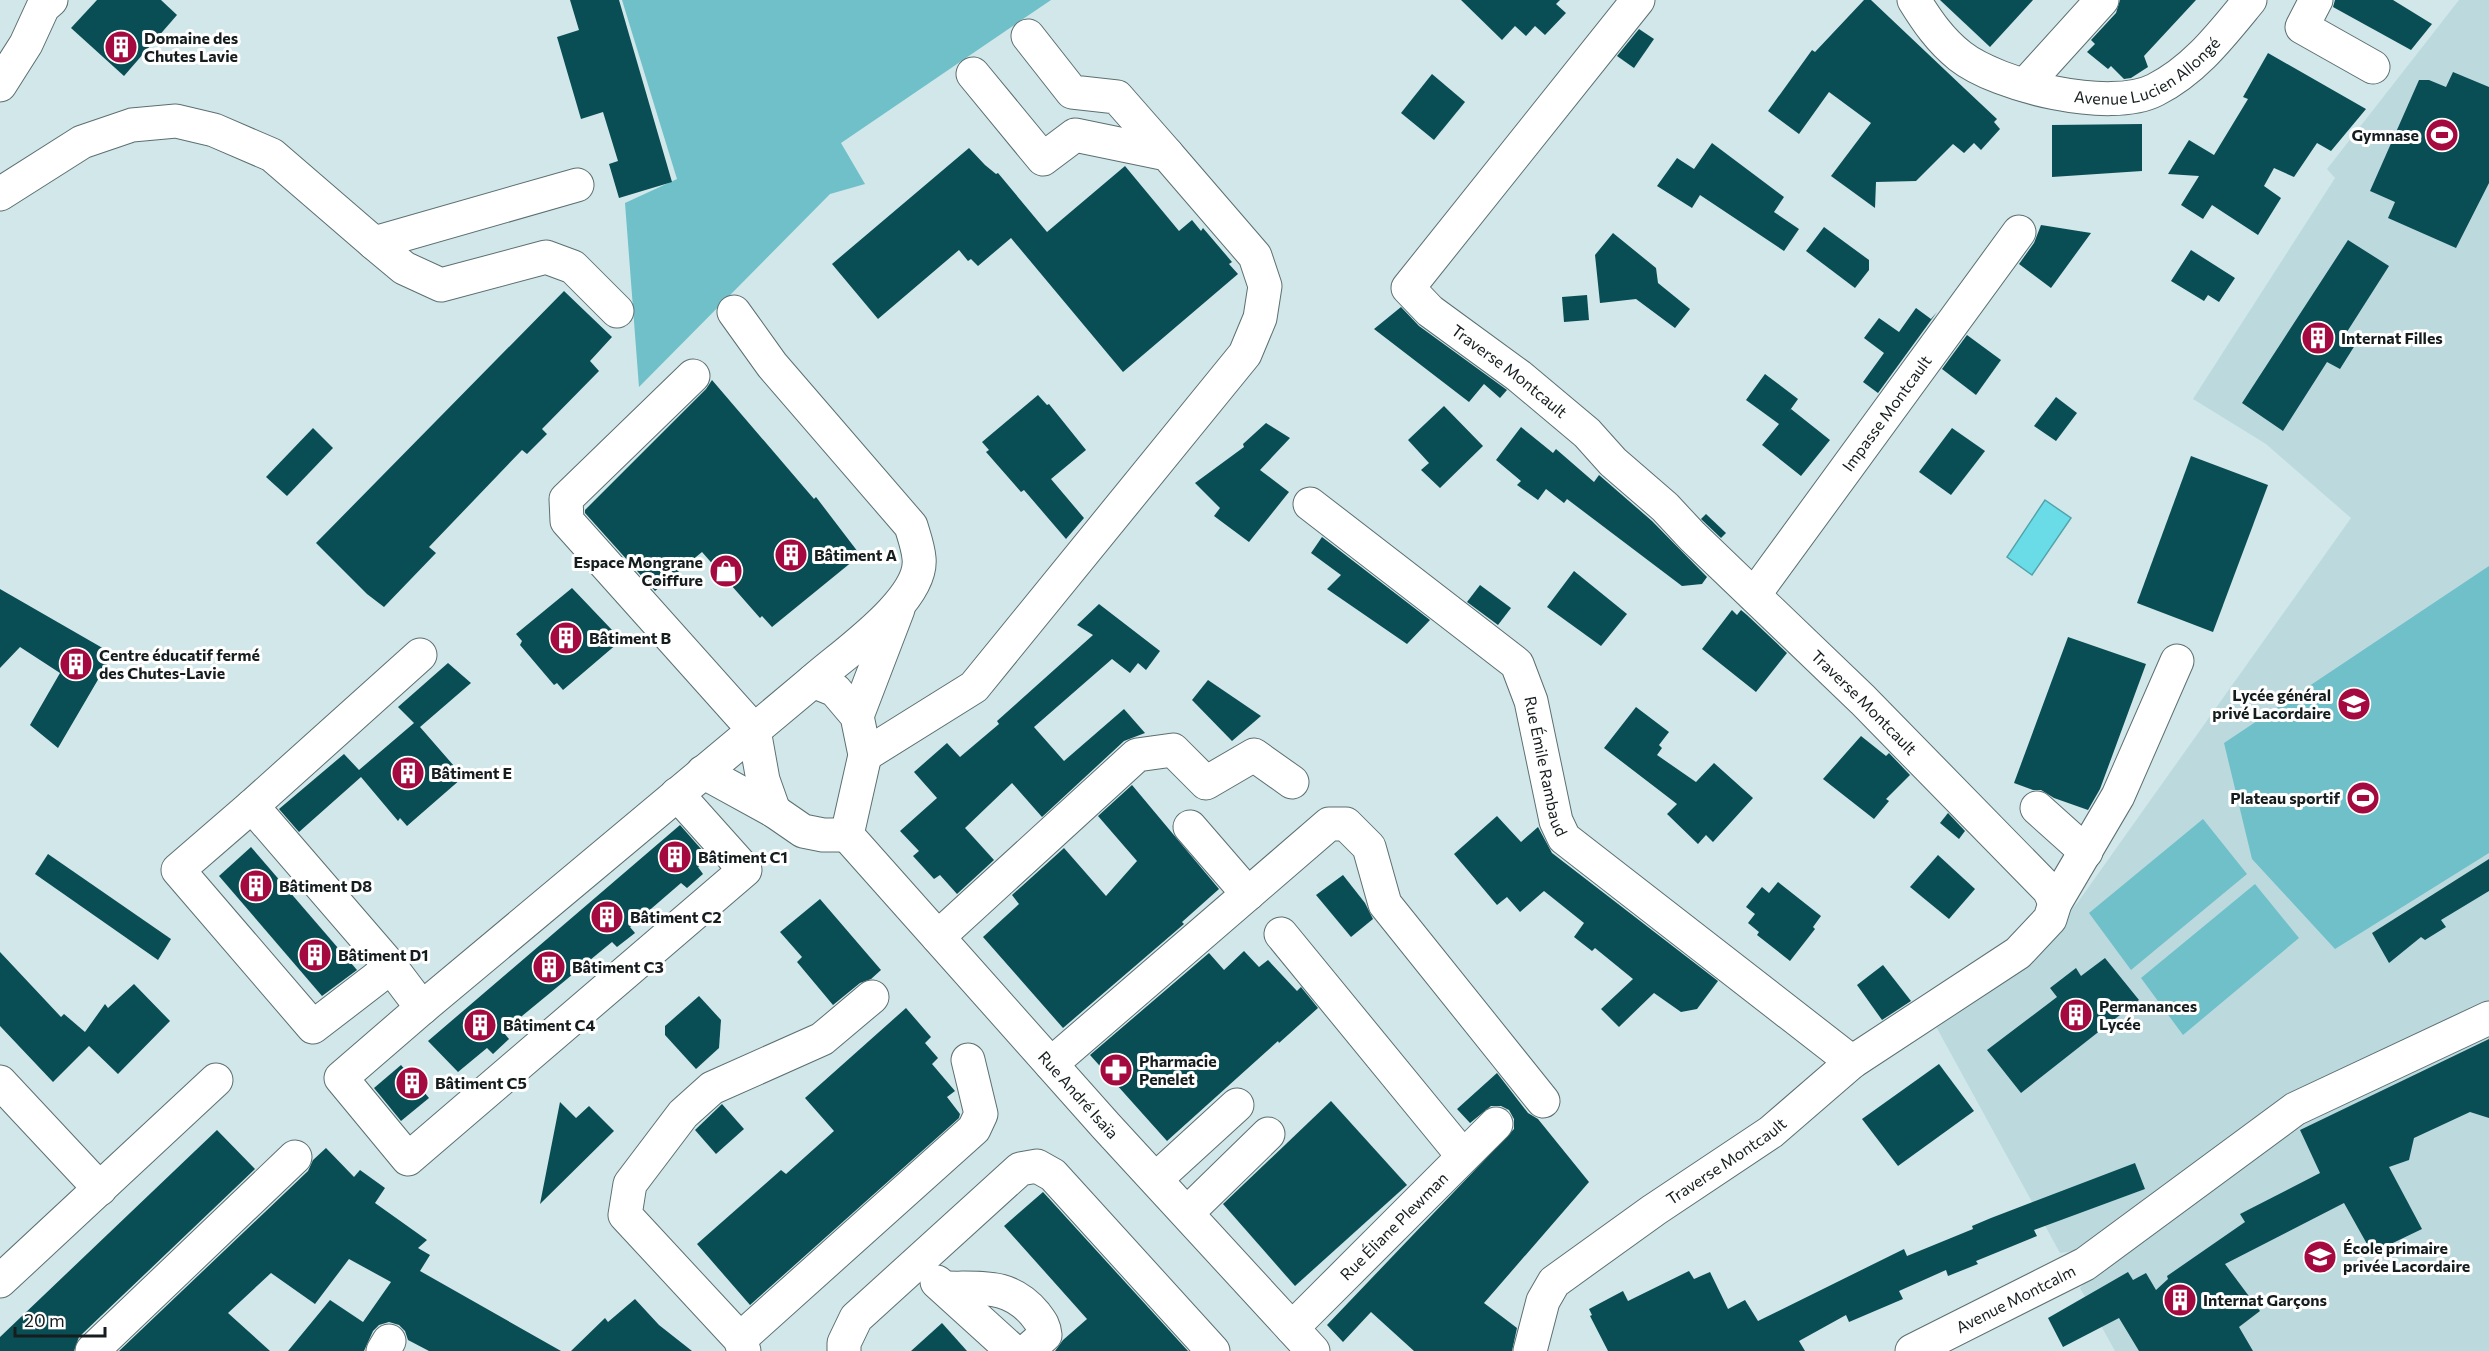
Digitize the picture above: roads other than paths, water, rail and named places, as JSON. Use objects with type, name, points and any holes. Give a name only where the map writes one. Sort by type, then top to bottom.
[{"type":"street","points":[[0,85],[26,44],[43,7],[51,0]]},
{"type":"street","name":"Traverse Montcault","points":[[1530,1351],[1543,1301],[1554,1282],[1654,1210],[1771,1132],[1852,1062],[2018,953],[2050,919],[2055,903],[2049,890],[1863,700],[1665,507],[1613,462],[1587,433],[1519,376],[1430,311],[1408,288],[1638,0]]},
{"type":"street","name":"Avenue Lucien Allongé","points":[[1914,0],[1931,28],[1960,57],[1994,75],[2025,85],[2090,100],[2124,98],[2154,91],[2195,64],[2250,0]]},
{"type":"street","points":[[2025,85],[2102,0]]},
{"type":"street","points":[[2309,14],[2373,67]]},
{"type":"street","points":[[865,755],[974,687],[1245,354],[1260,318],[1265,286],[1255,256],[1117,97],[1072,92],[1028,36]]},
{"type":"street","points":[[973,74],[1043,159],[1075,135],[1167,154]]},
{"type":"street","points":[[0,194],[82,142],[132,125],[176,121],[214,130],[272,155],[404,268],[441,285],[546,257],[573,267],[617,311]]},
{"type":"street","points":[[375,243],[576,185]]},
{"type":"street","name":"Impasse Montcault","points":[[1754,595],[2019,232]]},
{"type":"street","points":[[734,312],[772,364],[911,526],[920,559],[915,582],[900,604],[857,716]]},
{"type":"street","points":[[693,376],[566,498],[567,521],[754,730],[763,780],[774,812]]},
{"type":"street","name":"Rue Émile Rambaud","points":[[1310,504],[1516,664],[1531,701],[1556,821],[1564,838],[1852,1062]]},
{"type":"street","points":[[677,794],[746,870],[408,1159],[341,1078],[422,1008],[703,772],[813,681],[900,604]]},
{"type":"street","points":[[391,967],[313,1027],[178,870],[420,655]]},
{"type":"street","points":[[2055,903],[2118,796],[2177,661]]},
{"type":"street","points":[[703,772],[803,831],[823,835],[847,835],[865,755],[857,716],[835,690],[813,681]]},
{"type":"street","points":[[938,937],[1137,755],[1173,750],[1206,783],[1254,755],[1292,782]]},
{"type":"street","points":[[252,806],[391,967],[422,1008]]},
{"type":"street","points":[[2037,808],[2086,852]]},
{"type":"street","points":[[1051,1064],[1329,824],[1346,824],[1369,847],[1385,904],[1543,1101]]},
{"type":"street","points":[[1190,827],[1248,894]]},
{"type":"street","name":"Rue André Isaïa","points":[[847,835],[1302,1340]]},
{"type":"street","points":[[1281,934],[1463,1156]]},
{"type":"street","points":[[872,997],[822,1039],[712,1088],[683,1114],[630,1184],[625,1215],[742,1345],[974,1129],[981,1114],[968,1059]]},
{"type":"street","name":"Avenue Montcalm","points":[[1912,1351],[2085,1264],[2295,1109],[2489,1018]]},
{"type":"street","points":[[0,1281],[216,1080]]},
{"type":"street","points":[[0,1082],[100,1189]]},
{"type":"street","points":[[1156,1179],[1237,1105]]},
{"type":"street","name":"Rue Éliane Plewman","points":[[1302,1340],[1463,1156],[1496,1124]]},
{"type":"street","points":[[1186,1213],[1268,1134]]},
{"type":"street","points":[[92,1351],[295,1157]]},
{"type":"street","points":[[844,1351],[844,1343],[856,1318],[1020,1169],[1037,1166],[1053,1175],[1214,1351]]},
{"type":"street","points":[[914,1267],[945,1288],[1013,1351]]},
{"type":"street","points":[[945,1288],[998,1289],[1023,1300],[1044,1326],[1045,1335],[1027,1351]]},
{"type":"place","name":"Domaine des Chutes Lavie","points":[[121,47]]},
{"type":"place","name":"Gymnase","points":[[2442,135]]},
{"type":"place","name":"Internat Filles","points":[[2318,338]]},
{"type":"place","name":"Bâtiment A","points":[[791,555]]},
{"type":"place","name":"Espace Mongrane Coiffure","points":[[726,571]]},
{"type":"place","name":"Bâtiment B","points":[[566,638]]},
{"type":"place","name":"Centre éducatif fermé des Chutes-Lavie","points":[[76,664]]},
{"type":"place","name":"Lycée général privé Lacordaire","points":[[2354,704]]},
{"type":"place","name":"Bâtiment E","points":[[408,773]]},
{"type":"place","name":"Plateau sportif","points":[[2363,798]]},
{"type":"place","name":"Bâtiment C1","points":[[675,857]]},
{"type":"place","name":"Bâtiment D8","points":[[256,886]]},
{"type":"place","name":"Bâtiment C2","points":[[607,917]]},
{"type":"place","name":"Bâtiment D1","points":[[315,955]]},
{"type":"place","name":"Bâtiment C3","points":[[549,967]]},
{"type":"place","name":"Permanances Lycée","points":[[2076,1015]]},
{"type":"place","name":"Bâtiment C4","points":[[480,1025]]},
{"type":"place","name":"Pharmacie Penelet","points":[[1116,1070]]},
{"type":"place","name":"Bâtiment C5","points":[[412,1083]]},
{"type":"place","name":"École primaire privée Lacordaire","points":[[2320,1257]]},
{"type":"place","name":"Internat Garçons","points":[[2180,1300]]}]
